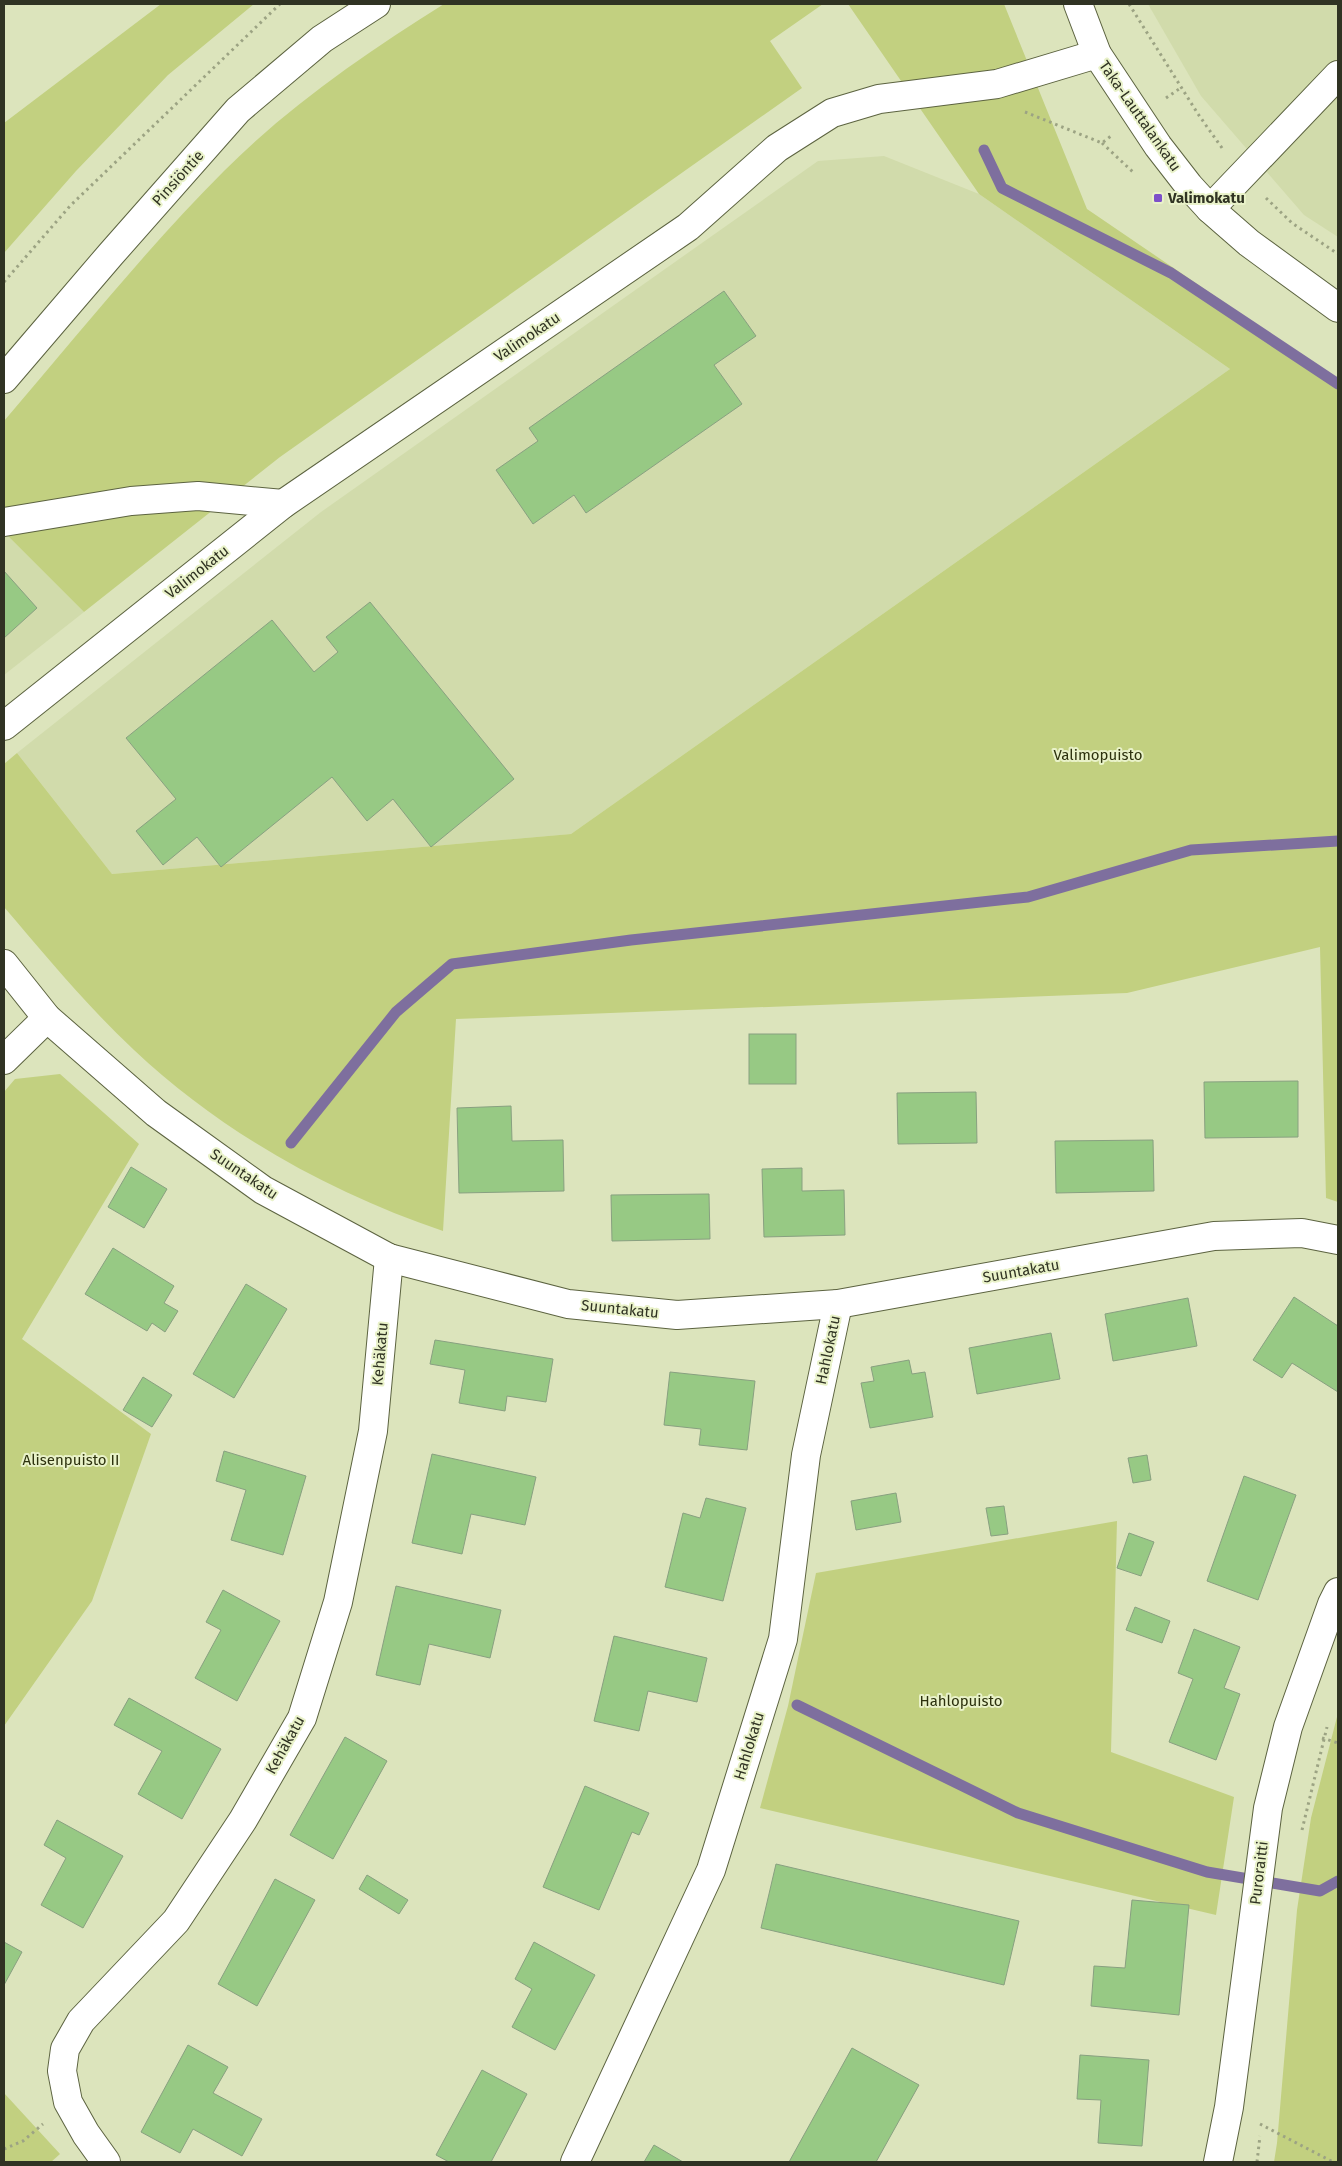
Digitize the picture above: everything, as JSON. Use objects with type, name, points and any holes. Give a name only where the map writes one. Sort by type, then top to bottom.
[{"type":"street","name":"Pinsiöntie","points":[[4,379],[238,110],[322,39],[376,4]]},
{"type":"street","name":"Taka-Lauttalankatu","points":[[1078,4],[1097,54],[1158,146],[1210,209],[1249,243],[1338,308]]},
{"type":"street","name":"Valimokatu","points":[[4,726],[283,504],[688,227],[777,148],[832,113],[878,99],[987,85],[1097,54]]},
{"type":"street","points":[[1210,209],[1338,75]]},
{"type":"street","points":[[4,522],[131,501],[198,496],[283,504]]},
{"type":"street","name":"Suuntakatu","points":[[4,964],[47,1018],[156,1113],[263,1190],[389,1258],[568,1304],[676,1315],[838,1304],[1214,1236],[1302,1233],[1338,1240]]},
{"type":"street","points":[[4,1060],[47,1018]]},
{"type":"street","name":"Kehäkatu","points":[[106,2162],[86,2134],[68,2102],[62,2071],[66,2049],[81,2021],[176,1921],[243,1820],[302,1718],[338,1602],[373,1431],[389,1258]]},
{"type":"street","name":"Hahlokatu","points":[[575,2162],[711,1870],[782,1639],[806,1455],[838,1304]]},
{"type":"street","name":"Puroraitti","points":[[1218,2162],[1229,2107],[1268,1808],[1288,1728],[1338,1592]]},
{"type":"path","points":[[4,282],[70,206],[280,4]]},
{"type":"path","points":[[1129,4],[1198,114],[1242,175],[1292,223],[1338,254]]},
{"type":"path","points":[[987,85],[1021,110],[1102,143],[1139,117]]},
{"type":"path","points":[[4,272],[9,276]]},
{"type":"path","points":[[1301,1835],[1329,1720]]},
{"type":"path","points":[[4,2150],[23,2140],[68,2102]]},
{"type":"path","points":[[1229,2107],[1333,2162]]},
{"type":"path","points":[[1257,2162],[1263,2114]]},
{"type":"shaded area","points":[[1148,4],[1338,4],[1338,237],[1304,215],[1201,96]]},
{"type":"shaded area","points":[[884,156],[979,194],[1230,369],[571,834],[112,874],[17,753],[321,512],[818,161]]},
{"type":"shaded area","points":[[4,532],[84,612],[4,675]]},
{"type":"green space","points":[[161,4],[254,4],[168,75],[76,171],[4,253],[4,123]]},
{"type":"green space","points":[[444,4],[823,4],[770,41],[802,88],[280,457],[84,612],[4,532],[4,421],[167,231],[249,147],[330,81],[386,41]]},
{"type":"green space","name":"Valimopuisto","points":[[848,4],[1004,4],[1087,209],[1338,380],[1338,1202],[1326,1198],[1320,947],[1127,993],[456,1019],[443,1231],[401,1216],[319,1179],[279,1157],[203,1108],[134,1050],[100,1016],[4,907],[4,764],[17,753],[112,874],[571,834],[1230,369],[979,194]]},
{"type":"green space","name":"Alisenpuisto II","points":[[60,1074],[139,1144],[22,1339],[151,1434],[92,1601],[4,1726],[4,1092],[15,1079]]},
{"type":"green space","name":"Hahlopuisto","points":[[1117,1521],[1111,1752],[1234,1797],[1216,1915],[760,1808],[788,1706],[816,1573]]},
{"type":"green space","points":[[1338,1713],[1338,2162],[1274,2162],[1297,1910],[1311,1818]]},
{"type":"green space","points":[[4,2093],[60,2154],[51,2162],[4,2162]]},
{"type":"building","points":[[724,291],[756,336],[714,365],[742,404],[586,513],[574,495],[533,524],[496,470],[538,441],[529,428]]},
{"type":"building","points":[[4,571],[37,608],[4,638]]},
{"type":"building","points":[[370,602],[514,779],[431,847],[393,799],[367,821],[332,777],[221,867],[197,837],[163,865],[136,831],[176,799],[126,738],[272,620],[314,672],[338,652],[326,637]]},
{"type":"building","points":[[749,1034],[796,1034],[796,1084],[749,1084]]},
{"type":"building","points":[[1298,1081],[1298,1137],[1205,1138],[1204,1082]]},
{"type":"building","points":[[976,1092],[977,1143],[898,1144],[897,1093]]},
{"type":"building","points":[[511,1106],[512,1141],[563,1140],[564,1191],[459,1193],[457,1108]]},
{"type":"building","points":[[1153,1140],[1154,1191],[1056,1193],[1055,1141]]},
{"type":"building","points":[[131,1167],[167,1189],[144,1228],[108,1207]]},
{"type":"building","points":[[802,1168],[802,1191],[844,1190],[845,1235],[764,1237],[762,1169]]},
{"type":"building","points":[[709,1194],[710,1239],[612,1241],[611,1195]]},
{"type":"building","points":[[113,1248],[174,1286],[164,1303],[178,1311],[165,1332],[152,1323],[147,1331],[85,1294]]},
{"type":"building","points":[[246,1284],[287,1309],[234,1398],[193,1374]]},
{"type":"building","points":[[1294,1297],[1338,1326],[1338,1392],[1292,1363],[1282,1378],[1253,1360]]},
{"type":"building","points":[[1188,1298],[1197,1346],[1113,1361],[1105,1314]]},
{"type":"building","points":[[1051,1333],[1060,1379],[977,1394],[969,1348]]},
{"type":"building","points":[[435,1340],[553,1359],[546,1402],[507,1396],[505,1411],[459,1403],[465,1370],[430,1364]]},
{"type":"building","points":[[909,1360],[912,1374],[925,1372],[933,1417],[870,1428],[861,1383],[874,1381],[871,1367]]},
{"type":"building","points":[[670,1372],[755,1381],[747,1450],[699,1445],[701,1429],[664,1425]]},
{"type":"building","points":[[143,1377],[172,1395],[152,1427],[123,1410]]},
{"type":"building","points":[[224,1451],[306,1476],[283,1555],[231,1540],[246,1490],[216,1481]]},
{"type":"building","points":[[432,1454],[536,1477],[525,1525],[471,1514],[462,1554],[412,1543]]},
{"type":"building","points":[[1147,1455],[1151,1480],[1133,1483],[1128,1458]]},
{"type":"building","points":[[1244,1476],[1296,1495],[1258,1600],[1207,1581]]},
{"type":"building","points":[[896,1493],[901,1522],[856,1530],[851,1501]]},
{"type":"building","points":[[706,1498],[746,1508],[723,1601],[665,1587],[683,1513],[700,1518]]},
{"type":"building","points":[[1004,1506],[1008,1534],[991,1536],[986,1508]]},
{"type":"building","points":[[1129,1533],[1154,1542],[1141,1576],[1117,1568]]},
{"type":"building","points":[[396,1586],[501,1610],[490,1658],[429,1644],[420,1685],[376,1675]]},
{"type":"building","points":[[223,1590],[280,1621],[237,1701],[195,1678],[221,1630],[206,1622]]},
{"type":"building","points":[[1135,1607],[1170,1621],[1162,1643],[1126,1630]]},
{"type":"building","points":[[1194,1629],[1240,1647],[1224,1688],[1240,1694],[1216,1760],[1169,1742],[1193,1679],[1178,1673]]},
{"type":"building","points":[[614,1636],[707,1658],[697,1702],[648,1691],[639,1731],[594,1721]]},
{"type":"building","points":[[129,1698],[221,1749],[182,1819],[138,1794],[162,1751],[114,1725]]},
{"type":"building","points":[[345,1737],[387,1761],[333,1859],[290,1835]]},
{"type":"building","points":[[585,1786],[649,1813],[639,1835],[632,1832],[599,1910],[543,1887]]},
{"type":"building","points":[[57,1820],[123,1856],[83,1928],[41,1905],[66,1858],[44,1845]]},
{"type":"building","points":[[776,1864],[1019,1921],[1004,1985],[761,1928]]},
{"type":"building","points":[[367,1875],[408,1900],[399,1914],[359,1889]]},
{"type":"building","points":[[275,1879],[315,1900],[257,2006],[218,1984]]},
{"type":"building","points":[[1132,1900],[1189,1905],[1179,2015],[1091,2006],[1094,1966],[1125,1968]]},
{"type":"building","points":[[4,1942],[22,1952],[4,1985]]},
{"type":"building","points":[[534,1942],[595,1975],[555,2050],[512,2027],[532,1989],[515,1979]]},
{"type":"building","points":[[188,2045],[228,2067],[213,2093],[262,2119],[242,2156],[193,2129],[180,2153],[141,2132]]},
{"type":"building","points":[[852,2048],[919,2085],[876,2162],[789,2162]]},
{"type":"building","points":[[1080,2055],[1149,2060],[1142,2146],[1098,2143],[1101,2100],[1077,2099]]},
{"type":"building","points":[[482,2070],[527,2094],[491,2162],[449,2162],[436,2155]]},
{"type":"building","points":[[654,2145],[683,2162],[644,2162]]},
{"type":"waterway","points":[[984,150],[1002,188],[1171,273],[1338,384]]},
{"type":"waterway","points":[[291,1143],[396,1012],[452,964],[631,940],[1028,897],[1191,850],[1338,841]]},
{"type":"waterway","points":[[797,1705],[1018,1813],[1207,1872],[1320,1891],[1338,1881]]},
{"type":"place","name":"Valimokatu","points":[[1158,198]]}]
